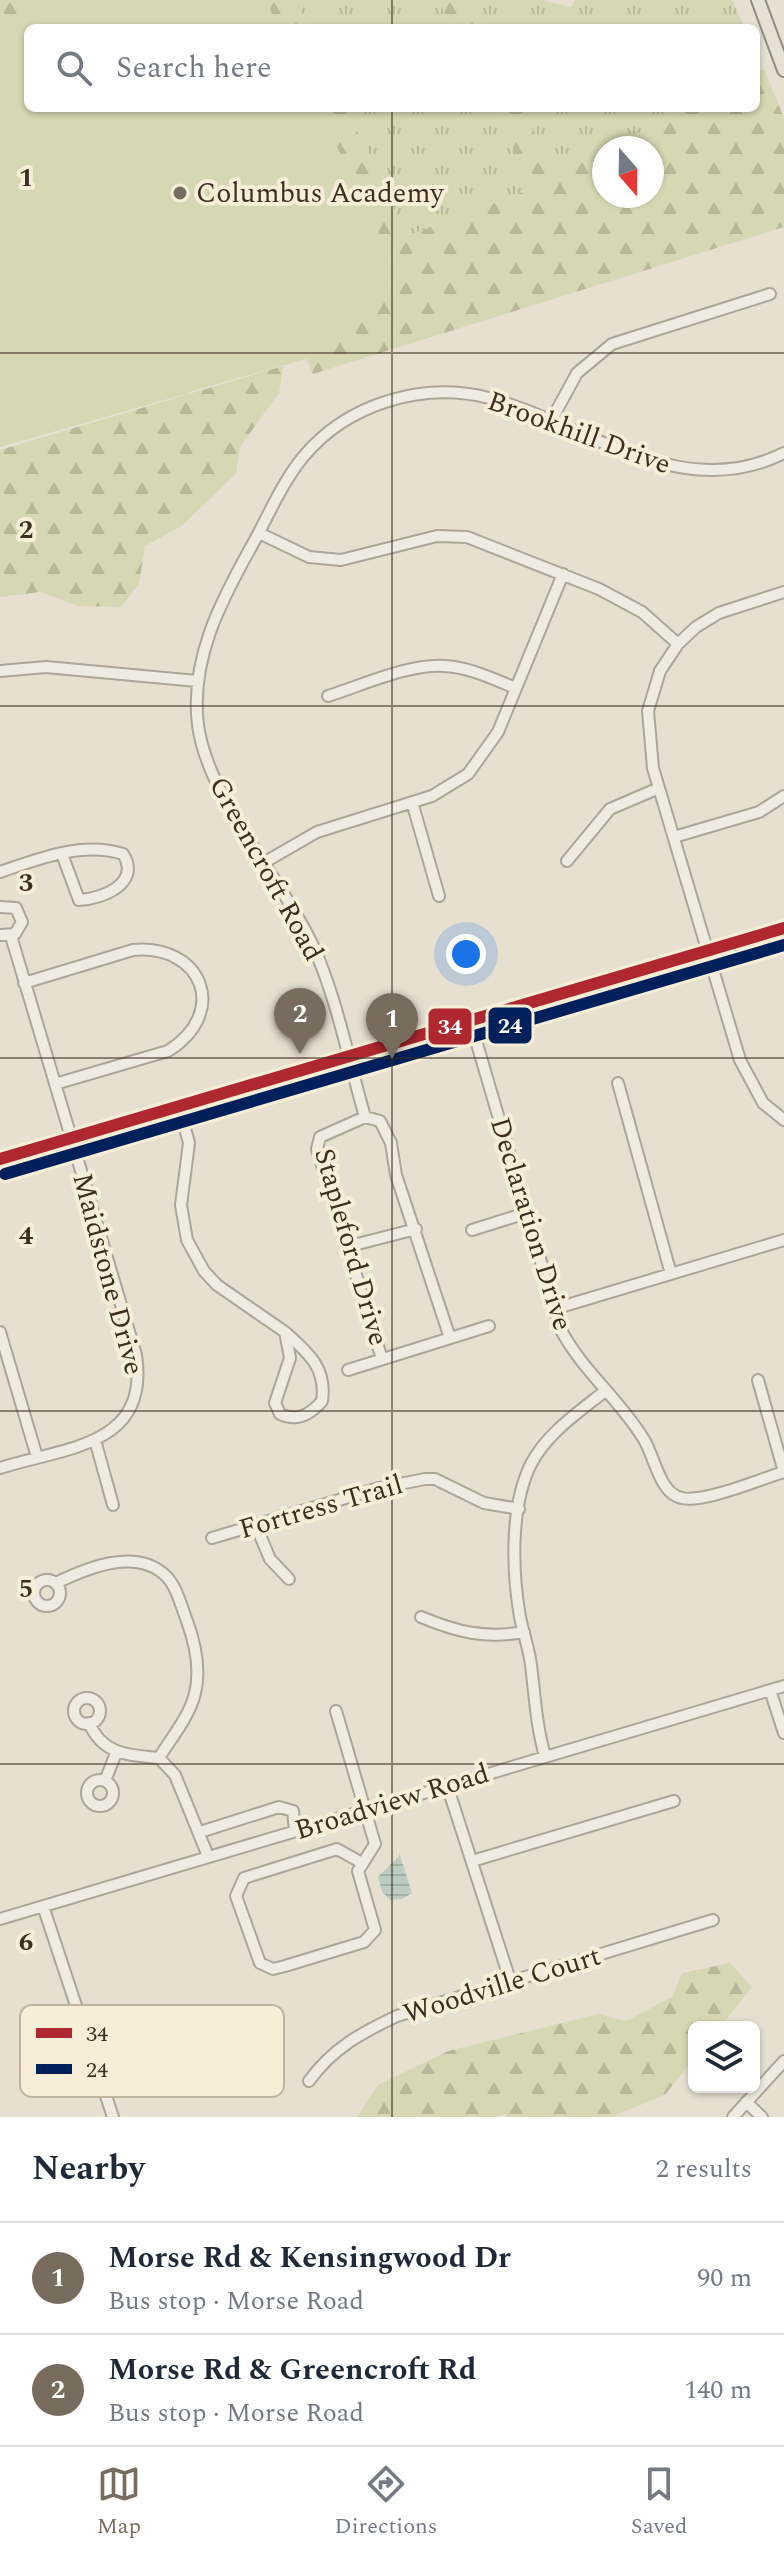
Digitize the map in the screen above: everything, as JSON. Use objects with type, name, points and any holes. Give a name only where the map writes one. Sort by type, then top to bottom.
[{"type":"main road","points":[[758,0],[784,70]]},
{"type":"main road","points":[[0,1159],[784,928]]},
{"type":"street","points":[[552,419],[577,373],[612,344],[770,294]]},
{"type":"street","name":"Brookhill Drive","points":[[197,681],[219,605],[301,459],[342,423],[379,403],[421,394],[485,397],[552,419],[645,460],[703,472],[741,467],[784,453]]},
{"type":"street","points":[[259,533],[309,557],[341,560],[437,536],[467,537],[563,574],[642,612],[678,644]]},
{"type":"street","points":[[265,862],[317,832],[432,796],[468,774],[498,732],[563,574]]},
{"type":"street","points":[[784,592],[719,613],[696,627],[678,644],[660,671],[648,711],[648,737],[659,788],[740,1060],[763,1103],[784,1120]]},
{"type":"street","points":[[328,696],[415,670],[444,666],[476,672],[516,688]]},
{"type":"street","points":[[0,671],[46,667],[197,681]]},
{"type":"street","name":"Greencroft Road","points":[[197,681],[198,726],[215,781],[316,952],[365,1117]]},
{"type":"street","points":[[567,861],[610,809],[659,788]]},
{"type":"street","points":[[674,837],[759,812],[784,796]]},
{"type":"street","points":[[412,802],[439,896]]},
{"type":"street","points":[[0,872],[62,854],[91,847],[123,854],[127,863],[124,880],[116,891],[79,900],[62,854]]},
{"type":"street","name":"Maidstone Drive","points":[[0,1468],[106,1435],[131,1413],[140,1383],[136,1355],[55,1084],[24,983],[5,936],[22,927],[22,917],[16,908],[1,905]]},
{"type":"street","points":[[24,983],[133,950],[149,949],[192,970],[202,984],[204,1001],[182,1042],[168,1051],[55,1084]]},
{"type":"street","name":"Declaration Drive","points":[[470,1020],[554,1309],[572,1351],[644,1438],[672,1494],[684,1499],[699,1497],[784,1472]]},
{"type":"street","points":[[618,1083],[671,1274]]},
{"type":"street","points":[[179,1106],[189,1143],[181,1205],[187,1240],[204,1271],[217,1285],[285,1332],[313,1357],[322,1383],[322,1401],[309,1413],[295,1419],[280,1414],[275,1403],[290,1358],[285,1332]]},
{"type":"street","points":[[365,1117],[380,1121],[391,1143],[396,1175],[450,1338]]},
{"type":"street","name":"Stapleford Drive","points":[[365,1117],[325,1134],[317,1142],[382,1359]]},
{"type":"street","points":[[472,1230],[526,1213]]},
{"type":"street","points":[[346,1247],[416,1229]]},
{"type":"street","points":[[554,1309],[784,1240]]},
{"type":"street","points":[[348,1370],[489,1326]]},
{"type":"street","points":[[0,1332],[37,1457]]},
{"type":"street","points":[[758,1380],[784,1472]]},
{"type":"street","points":[[545,1756],[535,1715],[532,1668],[518,1587],[519,1509],[532,1463],[553,1433],[605,1391]]},
{"type":"street","points":[[95,1440],[113,1505]]},
{"type":"street","name":"Fortress Trail","points":[[212,1538],[391,1485],[425,1479],[435,1479],[484,1503],[519,1509]]},
{"type":"street","points":[[256,1526],[270,1559],[289,1579]]},
{"type":"street","points":[[56,1583],[87,1569],[120,1561],[149,1565],[173,1585],[191,1633],[197,1681],[190,1709],[159,1758]]},
{"type":"street","points":[[421,1617],[461,1634],[504,1636],[524,1632]]},
{"type":"street","name":"Broadview Road","points":[[0,1919],[784,1686]]},
{"type":"street","points":[[770,1690],[784,1733]]},
{"type":"street","points":[[336,1711],[375,1844],[362,1863],[358,1878],[373,1919],[372,1936],[364,1942],[285,1966],[265,1967],[260,1963],[236,1896],[239,1883],[244,1878],[337,1849],[362,1863]]},
{"type":"street","points":[[89,1723],[96,1738],[116,1753],[159,1758],[175,1775],[208,1856]]},
{"type":"street","points":[[105,1781],[116,1753]]},
{"type":"street","points":[[447,1785],[510,1980]]},
{"type":"street","points":[[472,1861],[674,1801]]},
{"type":"street","points":[[200,1832],[279,1807],[293,1811],[295,1831]]},
{"type":"street","points":[[43,1906],[76,2005]]},
{"type":"street","name":"Woodville Court","points":[[309,2081],[323,2062],[349,2039],[397,2016],[713,1920]]},
{"type":"street","points":[[733,2117],[784,2061]]},
{"type":"street","points":[[106,2097],[113,2117]]},
{"type":"street","points":[[746,2102],[762,2117]]},
{"type":"green space","points":[[0,0],[43,0],[24,24],[0,56]]},
{"type":"green space","name":"Columbus Academy","points":[[43,0],[265,0],[277,24],[25,24]]},
{"type":"green space","points":[[265,0],[295,0],[306,24],[277,24]]},
{"type":"green space","points":[[295,0],[438,0],[450,24],[306,24]]},
{"type":"green space","points":[[438,0],[470,0],[481,24],[450,24]]},
{"type":"green space","points":[[470,0],[542,0],[571,7],[575,0],[732,0],[743,24],[481,24]]},
{"type":"green space","name":"Columbus Academy","points":[[24,25],[24,112],[320,112],[400,277],[306,359],[189,392],[185,397],[182,395],[0,447],[0,56]]},
{"type":"green space","points":[[764,69],[784,118],[784,227],[313,374],[306,359],[400,277],[320,112],[348,112],[407,236],[533,188],[495,112],[524,112],[555,175],[592,157],[592,208],[664,208],[664,136],[633,136],[680,112],[760,112],[760,71]]},
{"type":"green space","points":[[348,112],[495,112],[533,188],[407,236]]},
{"type":"green space","points":[[524,112],[680,112],[633,136],[592,136],[592,157],[555,176]]},
{"type":"green space","points":[[283,366],[279,393],[240,447],[236,474],[182,526],[145,546],[139,584],[121,607],[78,606],[40,592],[0,597],[0,450]]},
{"type":"green space","points":[[730,1963],[752,1987],[725,2021],[688,2021],[688,2066],[665,2095],[611,2117],[507,2117],[506,2114],[494,2117],[357,2117],[378,2085],[448,2051],[598,2014],[626,2021],[672,1997],[682,1973]]},
{"type":"shaded area","points":[[400,1855],[412,1893],[402,1899],[390,1900],[382,1892],[378,1877]]},
{"type":"transit line","name":"34","points":[[0,1159],[784,928]]},
{"type":"transit line","name":"24","points":[[5,1174],[784,945]]},
{"type":"place","name":"Columbus Academy","points":[[180,193]]},
{"type":"place","name":"Morse Rd & Greencroft Rd","points":[[300,1054]]},
{"type":"place","name":"Morse Rd & Kensingwood Dr","points":[[392,1059]]}]
